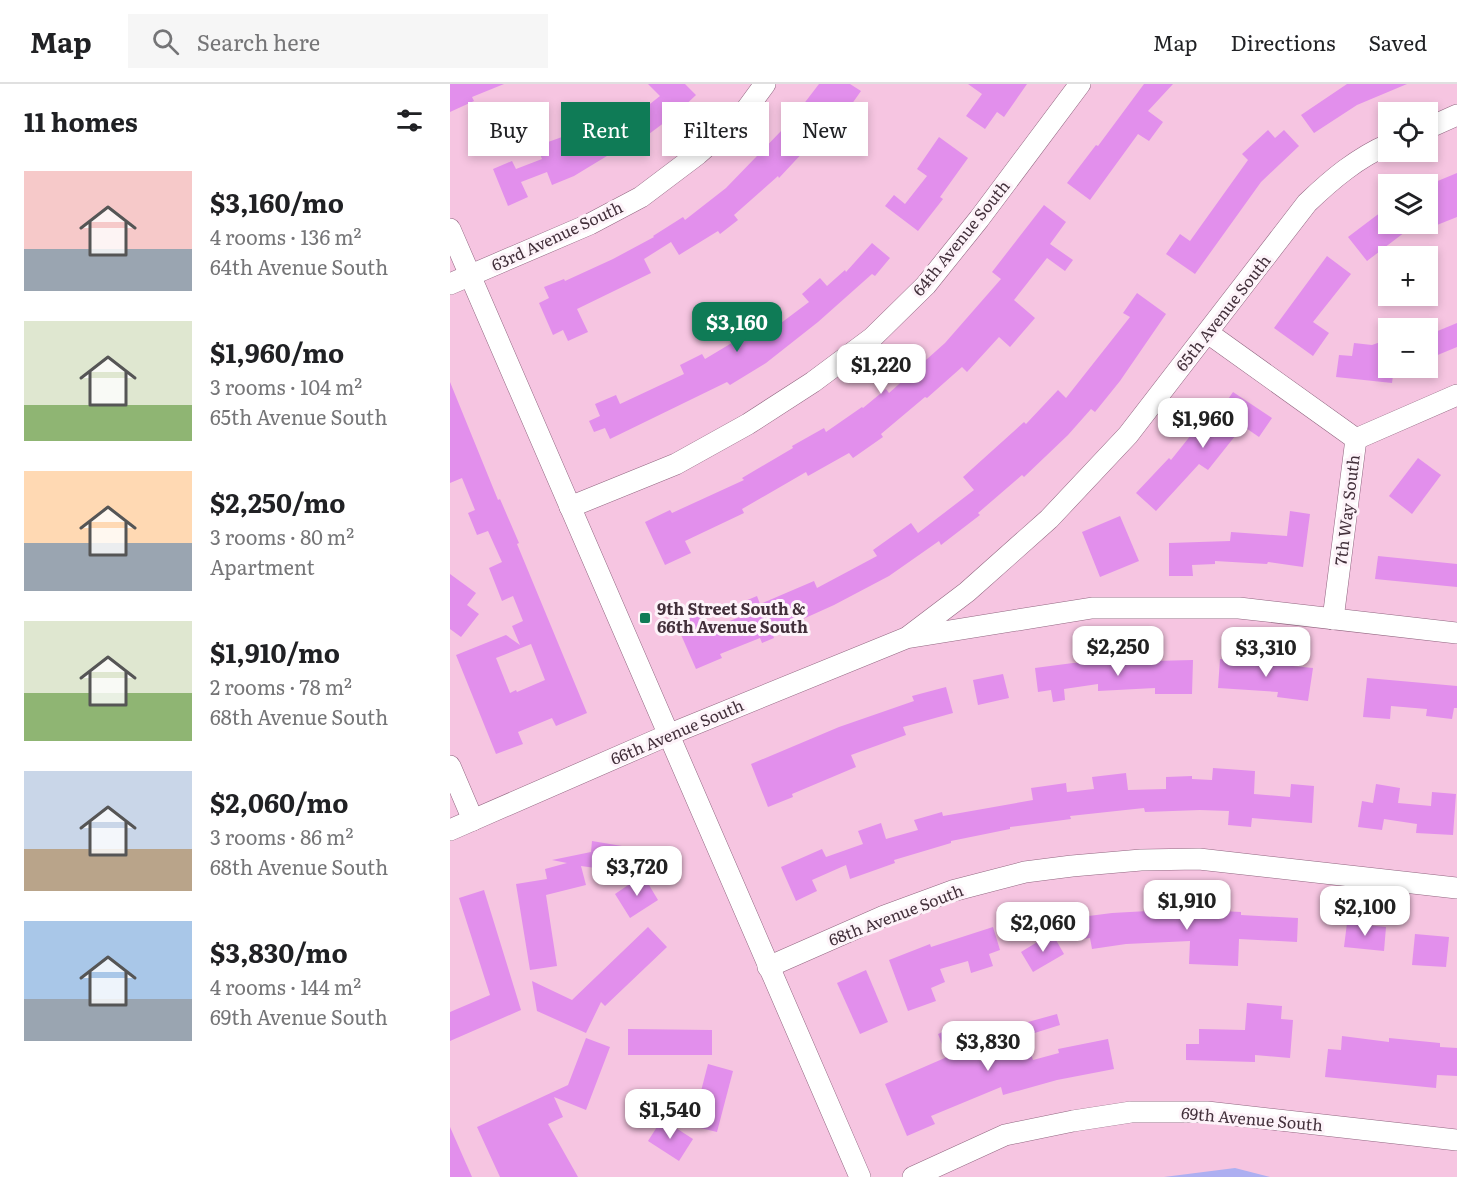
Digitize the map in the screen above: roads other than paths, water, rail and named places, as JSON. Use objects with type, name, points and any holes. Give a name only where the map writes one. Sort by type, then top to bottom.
[{"type":"street","name":"63rd Avenue South","points":[[450,284],[590,224],[640,197],[698,154],[743,114],[765,84]]},
{"type":"street","name":"64th Avenue South","points":[[570,507],[676,464],[748,424],[813,382],[872,338],[933,277],[1080,84]]},
{"type":"street","points":[[1438,124],[1457,115]]},
{"type":"street","name":"65th Avenue South","points":[[906,638],[967,592],[1049,519],[1128,435],[1307,203],[1335,176],[1378,149]]},
{"type":"street","points":[[450,229],[860,1177]]},
{"type":"street","name":"7th Way South","points":[[1208,333],[1356,439],[1333,619]]},
{"type":"street","points":[[1356,439],[1457,395]]},
{"type":"street","points":[[906,638],[1092,608],[1239,608],[1457,633]]},
{"type":"street","name":"66th Avenue South","points":[[450,830],[668,735],[906,638]]},
{"type":"street","points":[[450,766],[473,820]]},
{"type":"street","name":"68th Avenue South","points":[[768,967],[884,916],[952,891],[1025,872],[1072,866],[1141,860],[1199,859],[1457,888]]},
{"type":"street","name":"69th Avenue South","points":[[913,1177],[1005,1135],[1131,1112],[1207,1112],[1457,1140]]},
{"type":"water","points":[[1235,1168],[1270,1177],[1164,1177]]},
{"type":"place","name":"9th Street South & 66th Avenue South","points":[[645,618]]}]
